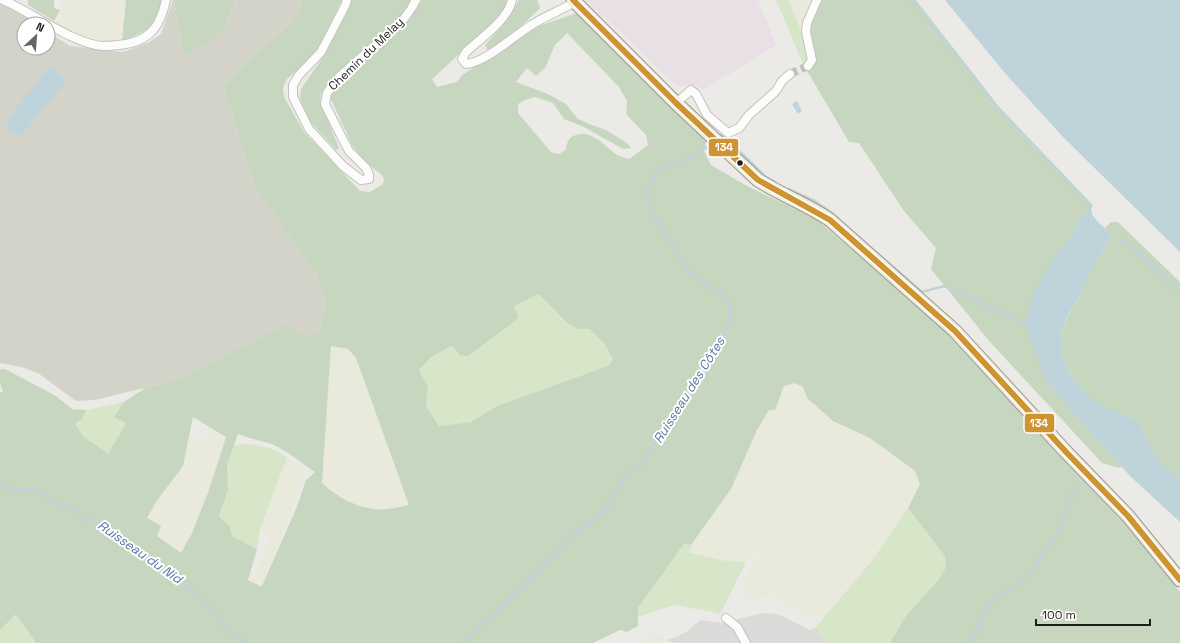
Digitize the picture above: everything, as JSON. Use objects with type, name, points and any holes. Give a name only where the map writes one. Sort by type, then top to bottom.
[{"type":"main road","points":[[574,1],[676,103],[758,180],[815,210],[830,220],[956,331],[1067,453],[1128,516],[1180,580]]},
{"type":"street","points":[[3,0],[71,36],[102,46],[135,42],[144,38],[156,28],[162,16],[166,0]]},
{"type":"street","name":"Chemin du Melay","points":[[347,0],[321,52],[299,75],[293,85],[293,97],[309,129],[343,166],[361,180],[369,179],[369,175],[366,168],[349,151],[337,128],[325,104],[327,93],[339,77],[403,20],[416,0]]},
{"type":"street","points":[[512,0],[504,17],[466,52],[462,59],[466,64],[474,64],[532,25],[574,1]]},
{"type":"street","points":[[808,66],[812,60],[806,32],[807,23],[817,0]]},
{"type":"street","points":[[676,103],[691,90],[696,94],[707,115],[728,133],[739,128],[749,115],[776,91],[782,81],[790,74]]},
{"type":"street","points":[[726,618],[736,627],[746,643]]},
{"type":"shaded area","points":[[62,0],[126,0],[122,40],[104,42],[86,39],[56,22],[56,17],[60,10]]},
{"type":"shaded area","points":[[173,0],[182,45],[223,31],[236,0],[303,0],[294,19],[223,86],[256,189],[316,274],[326,302],[320,331],[306,337],[201,368],[165,383],[95,400],[76,401],[38,373],[21,367],[0,363],[0,4],[23,16],[16,16],[16,56],[56,56],[56,37],[70,46],[123,52],[148,43],[161,34]]},
{"type":"shaded area","points":[[586,0],[758,0],[776,45],[703,90],[696,85],[677,86]]},
{"type":"shaded area","points":[[788,0],[813,0],[800,28]]},
{"type":"shaded area","points":[[331,346],[348,349],[356,358],[409,505],[376,510],[355,504],[331,491],[322,483]]},
{"type":"shaded area","points":[[795,383],[803,387],[807,398],[833,421],[870,438],[915,471],[920,484],[908,508],[871,562],[824,617],[815,611],[808,620],[776,598],[776,592],[753,600],[747,599],[743,594],[743,583],[758,555],[756,551],[746,562],[726,561],[690,553],[691,545],[731,489],[757,430],[769,410],[775,410],[784,386]]},
{"type":"shaded area","points":[[210,428],[226,437],[209,490],[192,533],[181,553],[157,536],[147,518],[156,502],[183,466],[190,436],[206,441]]},
{"type":"shaded area","points":[[287,457],[304,470],[296,499],[262,586],[260,586],[252,582],[271,535],[260,529]]},
{"type":"shaded area","points":[[763,613],[777,614],[809,630],[815,628],[827,643],[674,643],[668,640],[685,633],[701,620],[721,623]]},
{"type":"shaded area","points":[[654,633],[674,643],[643,643]]},
{"type":"green space","points":[[28,0],[54,0],[54,8],[60,10],[56,17],[56,16],[46,16],[28,5]]},
{"type":"green space","points":[[126,0],[162,0],[156,17],[149,28],[139,34],[122,40]]},
{"type":"green space","points":[[174,0],[236,0],[223,31],[186,56],[182,45]]},
{"type":"green space","points":[[303,0],[342,0],[315,54],[286,80],[283,88],[284,97],[304,132],[360,191],[370,192],[383,184],[384,179],[381,174],[366,163],[352,145],[331,99],[332,91],[412,16],[422,0],[507,0],[499,17],[432,79],[437,87],[457,82],[462,75],[539,26],[577,13],[707,140],[704,151],[711,165],[747,186],[816,219],[933,319],[967,352],[1068,465],[1123,522],[1180,592],[1180,643],[890,643],[905,617],[940,578],[946,567],[945,556],[908,508],[920,484],[915,471],[870,438],[833,421],[807,398],[803,387],[795,383],[784,386],[775,410],[769,410],[757,430],[731,489],[691,545],[684,544],[638,608],[638,626],[627,632],[620,630],[593,643],[36,643],[16,614],[0,630],[0,393],[3,391],[0,383],[0,369],[5,369],[56,396],[72,409],[86,410],[82,419],[75,424],[83,436],[108,454],[126,423],[114,417],[124,402],[145,388],[165,383],[201,368],[286,325],[305,337],[320,331],[326,302],[316,274],[256,189],[223,86],[294,19]],"holes":[[[567,33],[619,87],[627,101],[626,114],[646,135],[648,145],[629,159],[617,155],[593,137],[582,134],[573,136],[567,143],[566,150],[559,154],[551,152],[518,113],[518,104],[535,97],[553,103],[564,119],[584,127],[623,149],[631,148],[627,143],[606,130],[577,118],[566,104],[548,94],[516,82],[527,68],[536,76],[545,68],[555,45]],[[539,294],[568,324],[578,329],[589,329],[604,343],[613,359],[608,366],[497,406],[471,422],[439,426],[426,406],[428,387],[419,370],[431,357],[452,346],[460,355],[468,356],[519,318],[514,306]],[[331,346],[348,349],[356,358],[409,505],[383,510],[367,508],[346,500],[322,483]],[[193,417],[226,437],[209,490],[192,533],[181,553],[157,536],[161,526],[147,518],[156,502],[183,466]],[[238,434],[277,447],[315,472],[306,480],[296,509],[262,586],[248,580],[257,549],[232,536],[230,527],[219,516],[228,490],[227,465]]]},
{"type":"green space","points":[[352,0],[411,0],[400,17],[321,93],[320,101],[339,148],[336,150],[309,120],[300,98],[301,89],[323,57]]},
{"type":"green space","points":[[519,0],[537,0],[540,8],[507,40],[488,51],[485,45],[504,24]]},
{"type":"green space","points":[[776,0],[788,0],[800,28],[809,58],[807,62],[803,64]]},
{"type":"green space","points":[[821,0],[916,0],[1000,108],[1093,205],[1090,212],[1081,216],[1075,231],[1053,259],[1047,383],[1122,467],[1119,468],[1102,463],[990,342],[931,269],[936,248],[904,211],[859,143],[849,142],[806,69],[813,63],[809,36],[810,25]]},
{"type":"green space","points":[[1111,222],[1118,222],[1180,282],[1180,481],[1158,459],[1140,424],[1129,417],[1107,409],[1088,395],[1072,377],[1066,366],[1063,355],[1061,344],[1064,325],[1084,287],[1086,280],[1112,234],[1105,228]]},
{"type":"green space","points":[[539,293],[568,324],[578,329],[589,329],[605,343],[613,359],[608,366],[497,406],[471,422],[439,426],[426,406],[428,387],[419,370],[431,357],[452,346],[460,355],[514,306]]},
{"type":"green space","points":[[124,402],[115,417],[126,422],[108,455],[83,436],[74,424],[82,419],[86,410]]},
{"type":"green space","points":[[249,444],[270,448],[287,457],[260,529],[257,549],[232,536],[230,527],[219,516],[228,490],[227,465],[234,445]]},
{"type":"green space","points":[[908,508],[945,556],[946,567],[940,578],[905,617],[890,643],[827,643],[815,628],[871,562]]},
{"type":"green space","points":[[684,544],[691,545],[690,553],[726,561],[746,562],[720,614],[674,605],[638,617],[638,608]]},
{"type":"green space","points":[[16,613],[36,643],[0,643],[0,630]]},
{"type":"water","points":[[945,0],[1180,0],[1180,252],[1063,137],[1004,72]]},
{"type":"water","points":[[52,68],[65,79],[64,84],[22,135],[17,135],[9,131],[7,126],[9,118],[47,69]]},
{"type":"water","points":[[797,101],[802,111],[798,114],[792,104]]},
{"type":"water","points":[[1090,212],[1099,223],[1112,234],[1086,280],[1084,287],[1064,325],[1061,344],[1066,366],[1072,377],[1088,395],[1107,408],[1129,417],[1140,424],[1158,459],[1180,481],[1180,522],[1130,476],[1047,383],[1026,325],[1034,291],[1053,259],[1075,231],[1081,216]]},
{"type":"waterway","points":[[912,0],[992,101],[1087,202],[1091,214]]},
{"type":"waterway","name":"Ruisseau des Côtes","points":[[718,137],[720,135],[725,137],[765,176],[775,182]]},
{"type":"waterway","name":"Ruisseau des Côtes","points":[[462,643],[529,581],[574,535],[605,510],[624,477],[644,461],[684,395],[718,349],[731,318],[729,304],[720,293],[696,278],[682,261],[651,210],[646,189],[656,174],[663,168],[688,158],[712,143]]},
{"type":"waterway","name":"Ruisseau des Côtes","points":[[788,189],[815,201],[829,211],[922,292],[944,286],[1028,325]]},
{"type":"waterway","points":[[1121,239],[1180,291]]},
{"type":"waterway","points":[[967,643],[978,628],[988,606],[1000,595],[1021,582],[1030,573],[1057,534],[1074,492],[1086,481]]},
{"type":"waterway","name":"Ruisseau du Nid","points":[[0,483],[14,491],[32,489],[40,492],[51,501],[62,505],[70,505],[78,512],[82,519],[101,522],[110,534],[117,534],[137,553],[155,563],[160,564],[171,575],[185,583],[234,635],[244,643]]},
{"type":"tunnel","points":[[790,74],[808,66]]},
{"type":"transit line","name":"134","points":[[573,0],[676,103],[758,180],[830,220],[955,331],[1067,453],[1128,516],[1180,580]]}]
